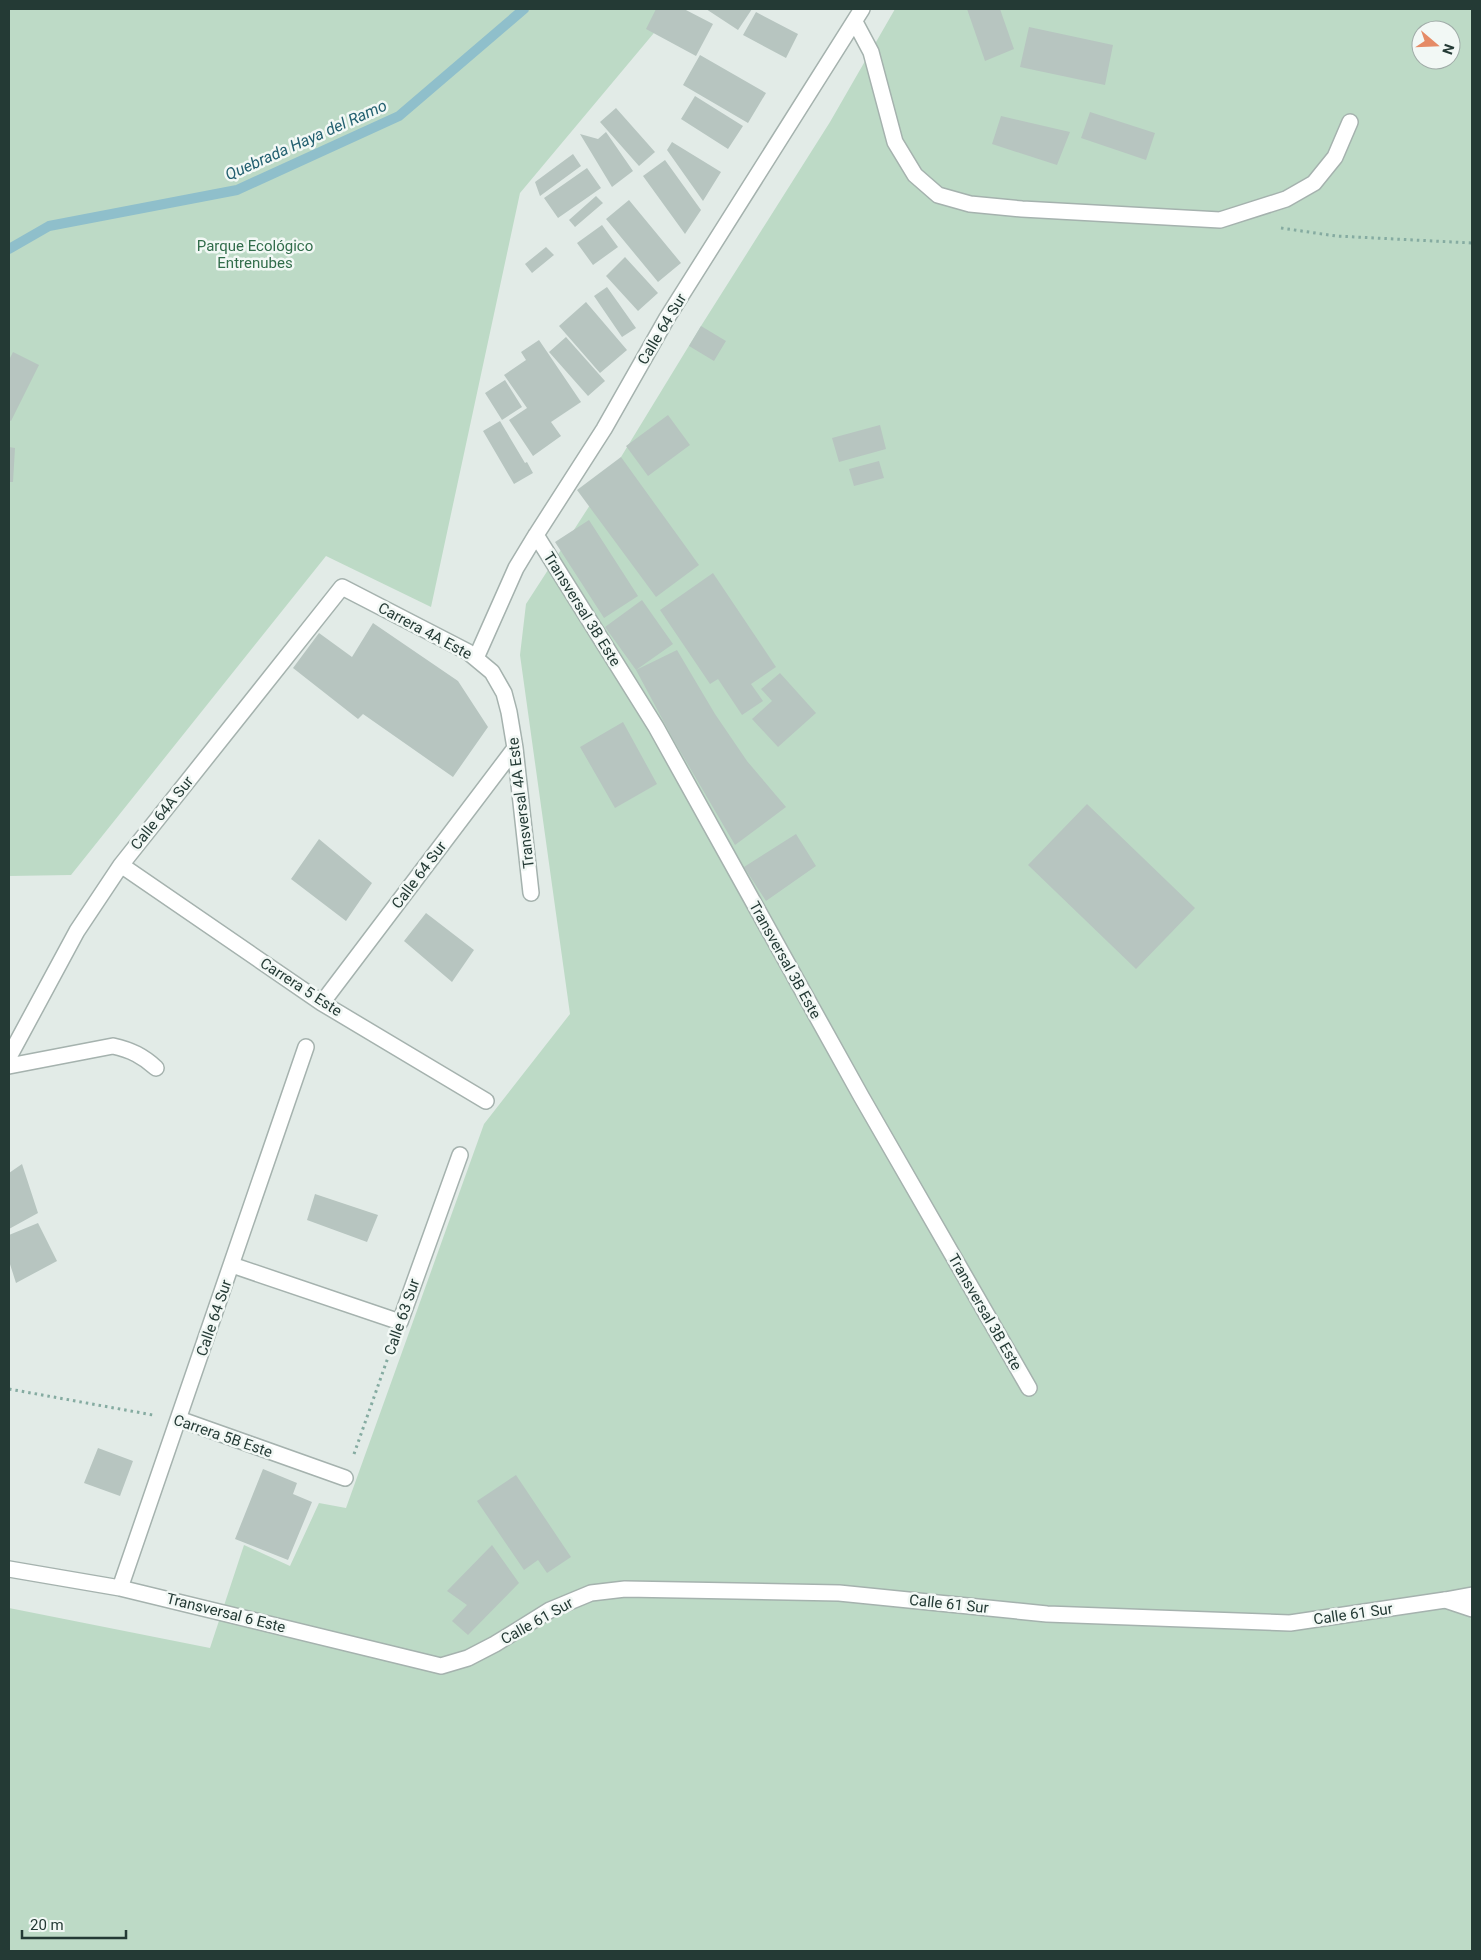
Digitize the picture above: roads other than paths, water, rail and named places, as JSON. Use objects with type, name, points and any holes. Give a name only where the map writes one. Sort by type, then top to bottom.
[{"type":"street","points":[[858,15],[871,52],[895,142],[915,175],[938,195],[970,204],[1022,209],[1220,220],[1286,199],[1314,183],[1335,157],[1350,122]]},
{"type":"street","name":"Calle 64 Sur","points":[[476,658],[516,568],[600,435],[667,318],[858,15]]},
{"type":"street","name":"Transversal 3B Este","points":[[536,535],[656,727],[861,1096],[1029,1388]]},
{"type":"street","name":"Carrera 4A Este","points":[[342,588],[468,652],[492,672],[504,693],[509,712]]},
{"type":"street","name":"Calle 64A Sur","points":[[9,1057],[77,931],[121,865],[342,588]]},
{"type":"street","name":"Transversal 4A Este","points":[[509,712],[515,748],[531,894]]},
{"type":"street","name":"Calle 64 Sur","points":[[322,1003],[515,748]]},
{"type":"street","name":"Carrera 5 Este","points":[[121,865],[322,1003],[486,1101]]},
{"type":"street","points":[[9,1066],[114,1046],[129,1049],[148,1060],[156,1068]]},
{"type":"street","name":"Calle 64 Sur","points":[[120,1588],[306,1047]]},
{"type":"street","name":"Calle 63 Sur","points":[[232,1265],[400,1322],[460,1155]]},
{"type":"street","name":"Carrera 5B Este","points":[[179,1419],[345,1478]]},
{"type":"street","name":"Transversal 6 Este","points":[[9,1569],[120,1588],[441,1666]]},
{"type":"street","name":"Calle 61 Sur","points":[[441,1666],[468,1658],[495,1644],[550,1610],[591,1593],[625,1590],[839,1593],[1047,1614],[1290,1623],[1445,1600],[1472,1608]]},
{"type":"street","points":[[1445,1600],[1472,1595]]},
{"type":"waterway","name":"Quebrada Haya del Ramo","points":[[9,249],[49,226],[237,190],[399,116],[524,9]]},
{"type":"park label","name":"Parque Ecológico Entrenubes","points":[[255,254]]}]
